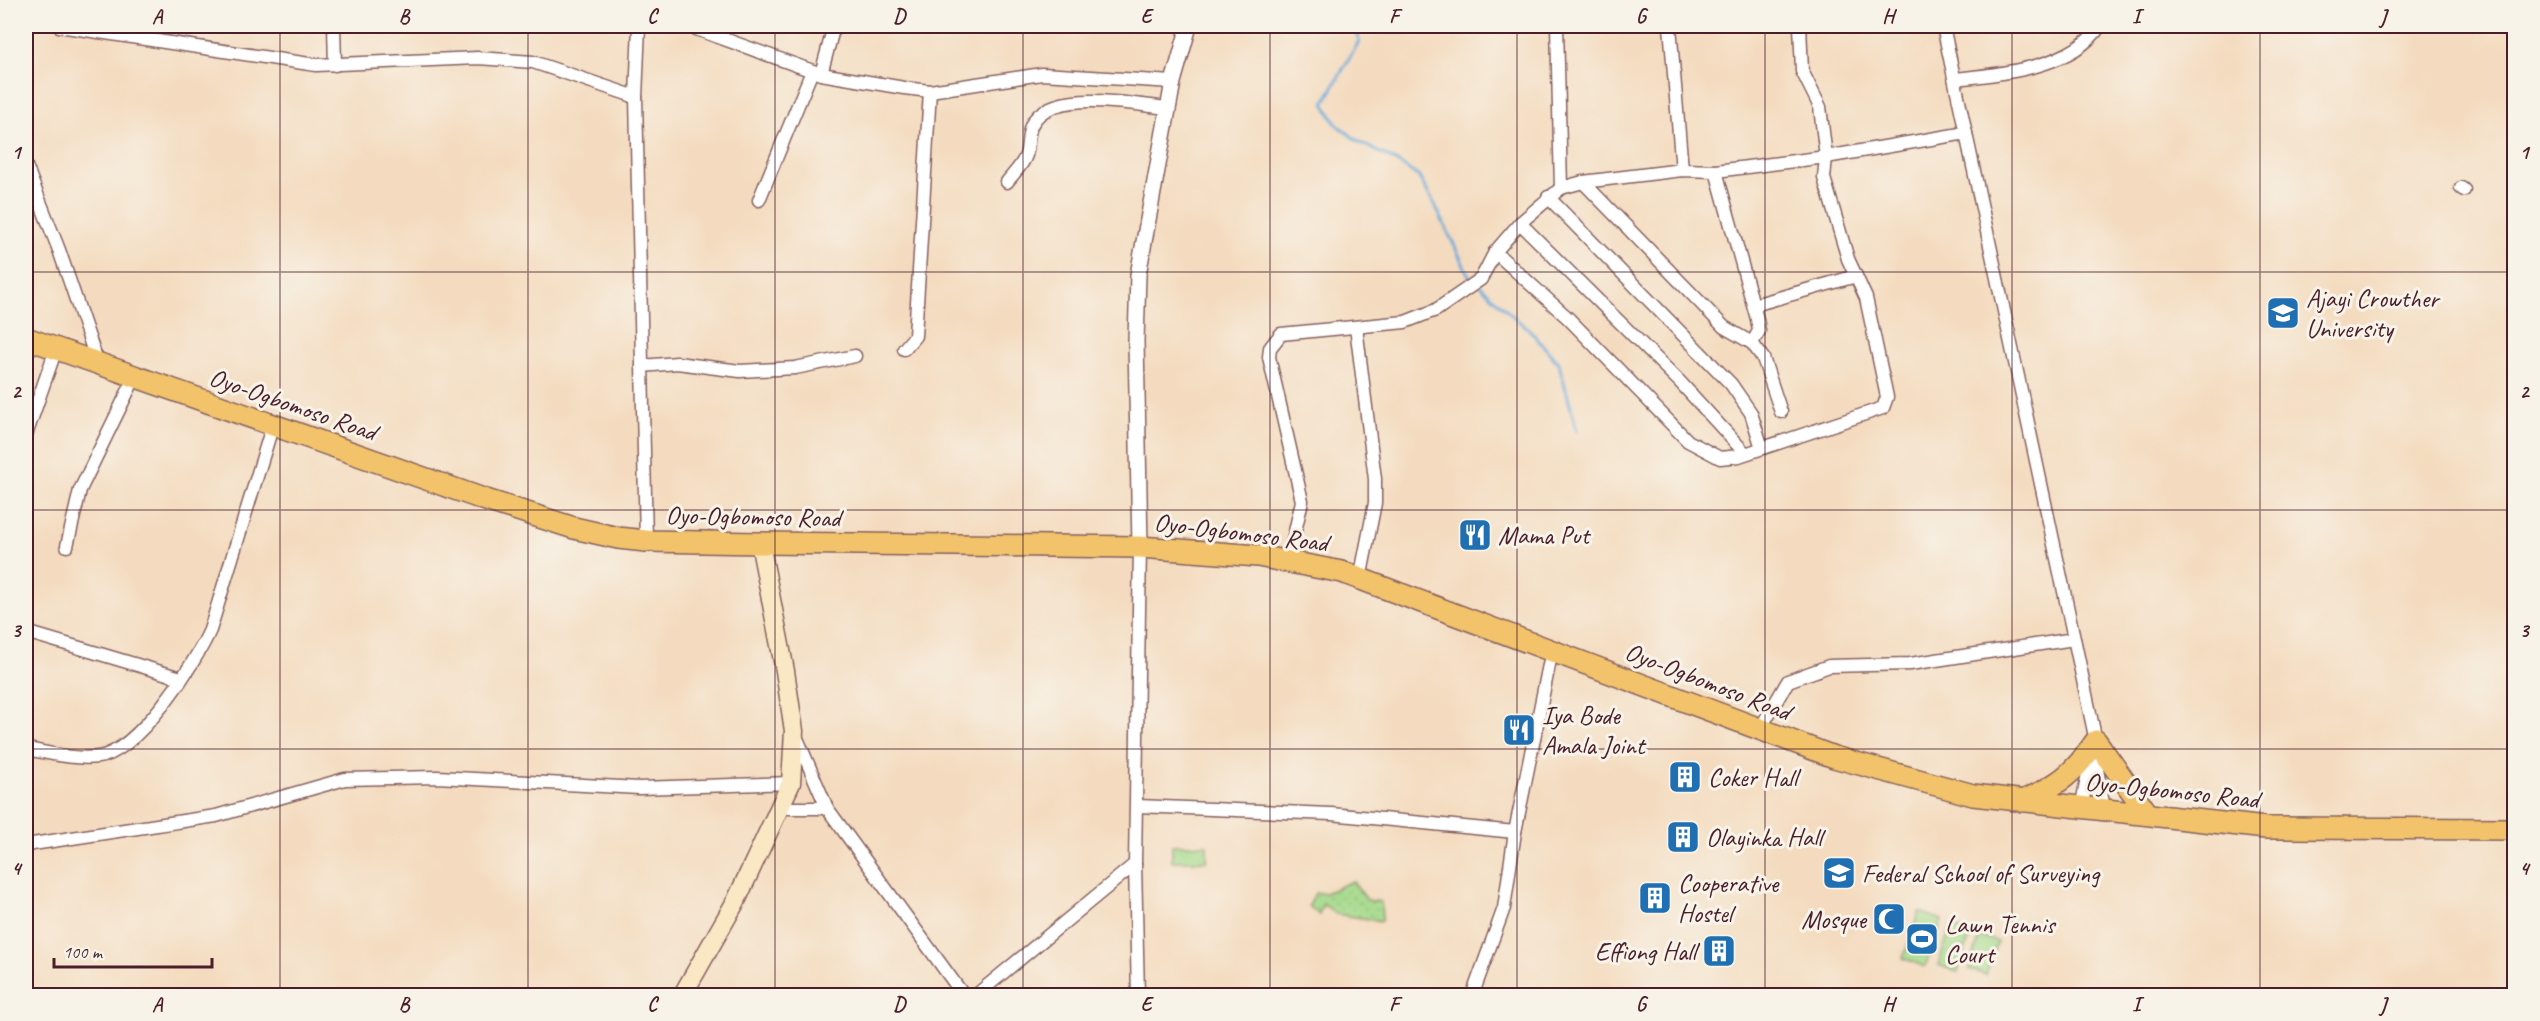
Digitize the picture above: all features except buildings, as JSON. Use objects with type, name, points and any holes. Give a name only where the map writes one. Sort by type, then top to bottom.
[{"type":"highway","name":"Oyo-Ogbomoso Road","points":[[26,338],[134,379],[273,424],[574,528],[646,541],[1140,547],[1258,556],[1342,572],[1833,757],[1924,784],[1973,795],[2266,828],[2514,829]]},
{"type":"highway","points":[[2022,802],[2055,787],[2096,750],[2147,813]]},
{"type":"main road","points":[[682,996],[736,901],[791,783],[794,730],[760,543]]},
{"type":"street","points":[[59,26],[140,32],[335,65],[478,58],[533,62],[636,97]]},
{"type":"street","points":[[334,26],[335,65]]},
{"type":"street","points":[[639,26],[636,97],[646,541]]},
{"type":"street","points":[[688,26],[816,73],[930,91],[1042,74],[1173,82]]},
{"type":"street","points":[[759,200],[816,73],[829,53],[834,26]]},
{"type":"street","points":[[1138,996],[1136,864],[1140,456],[1136,341],[1138,275],[1173,82],[1189,26]]},
{"type":"street","points":[[1557,26],[1561,188]]},
{"type":"street","points":[[1670,26],[1682,170]]},
{"type":"street","points":[[1495,252],[1568,318],[1688,441],[1720,458],[1762,448],[1887,405],[1866,298],[1856,276],[1824,178],[1826,157],[1820,107],[1800,61],[1800,26]]},
{"type":"street","points":[[1943,26],[2074,639],[2096,750],[2104,809]]},
{"type":"street","points":[[1955,79],[2018,72],[2033,67],[2084,42],[2094,35],[2100,26]]},
{"type":"street","points":[[904,349],[915,336],[930,91]]},
{"type":"street","points":[[1007,182],[1025,158],[1030,126],[1038,115],[1050,106],[1074,102],[1107,102],[1168,108]]},
{"type":"street","points":[[1288,562],[1302,501],[1269,357],[1270,348],[1281,334],[1405,322],[1436,310],[1472,288],[1482,279],[1495,252],[1520,223],[1561,188],[1583,182],[1682,170],[1716,171],[1826,157],[1966,133]]},
{"type":"street","points":[[26,166],[59,250],[98,364]]},
{"type":"street","points":[[1716,171],[1754,305],[1759,331],[1752,343]]},
{"type":"street","points":[[1583,182],[1724,327],[1752,343],[1763,358],[1781,411]]},
{"type":"street","points":[[1548,197],[1737,391],[1751,412],[1762,448]]},
{"type":"street","points":[[1520,223],[1680,382],[1745,453]]},
{"type":"street","points":[[1754,305],[1856,276]]},
{"type":"street","points":[[1356,327],[1375,491],[1375,503],[1360,579]]},
{"type":"street","points":[[26,435],[56,349]]},
{"type":"street","points":[[642,366],[677,363],[740,371],[795,368],[855,356]]},
{"type":"street","points":[[67,546],[80,490],[134,379]]},
{"type":"street","points":[[26,749],[98,758],[115,753],[126,746],[150,720],[200,652],[210,630],[273,424]]},
{"type":"street","points":[[26,632],[181,678]]},
{"type":"street","points":[[1760,729],[1788,681],[1829,666],[1910,664],[2074,639]]},
{"type":"street","points":[[1472,996],[1504,908],[1515,832],[1552,650]]},
{"type":"street","points":[[794,730],[827,808],[964,996]]},
{"type":"street","points":[[2081,808],[2089,769],[2096,750]]},
{"type":"street","points":[[26,845],[216,816],[345,779],[437,777],[639,788],[791,783]]},
{"type":"street","points":[[1137,806],[1331,814],[1515,832]]},
{"type":"street","points":[[781,808],[827,808]]},
{"type":"street","points":[[975,996],[1136,864]]},
{"type":"green space","points":[[1172,845],[1207,845],[1207,861],[1172,861]]},
{"type":"green space","points":[[1353,881],[1367,900],[1381,902],[1382,921],[1336,914],[1323,904],[1319,915],[1309,906],[1315,893],[1325,893]]},
{"type":"green space","name":"Lawn Tennis Court","points":[[1919,912],[1942,920],[1925,967],[1903,958]]},
{"type":"green space","points":[[1951,927],[1971,933],[1958,972],[1938,965]]},
{"type":"green space","points":[[1980,936],[1998,942],[1986,975],[1969,969]]},
{"type":"waterway","points":[[1357,26],[1359,41],[1324,103],[1336,124],[1359,142],[1394,160],[1418,176],[1473,280]]},
{"type":"waterway","points":[[1479,284],[1528,328],[1559,364],[1577,431]]},
{"type":"place","name":"Ajayi Crowther University","points":[[2283,313]]},
{"type":"place","name":"Mama Put","points":[[1475,535]]},
{"type":"place","name":"Iya Bode Amala Joint","points":[[1519,730]]},
{"type":"place","name":"Coker Hall","points":[[1685,777]]},
{"type":"place","name":"Olayinka Hall","points":[[1683,837]]},
{"type":"place","name":"Federal School of Surveying","points":[[1839,873]]},
{"type":"place","name":"Cooperative Hostel","points":[[1655,898]]},
{"type":"place","name":"Mosque","points":[[1889,919]]},
{"type":"place","name":"Lawn Tennis Court","points":[[1922,939]]},
{"type":"place","name":"Effiong Hall","points":[[1719,951]]}]
